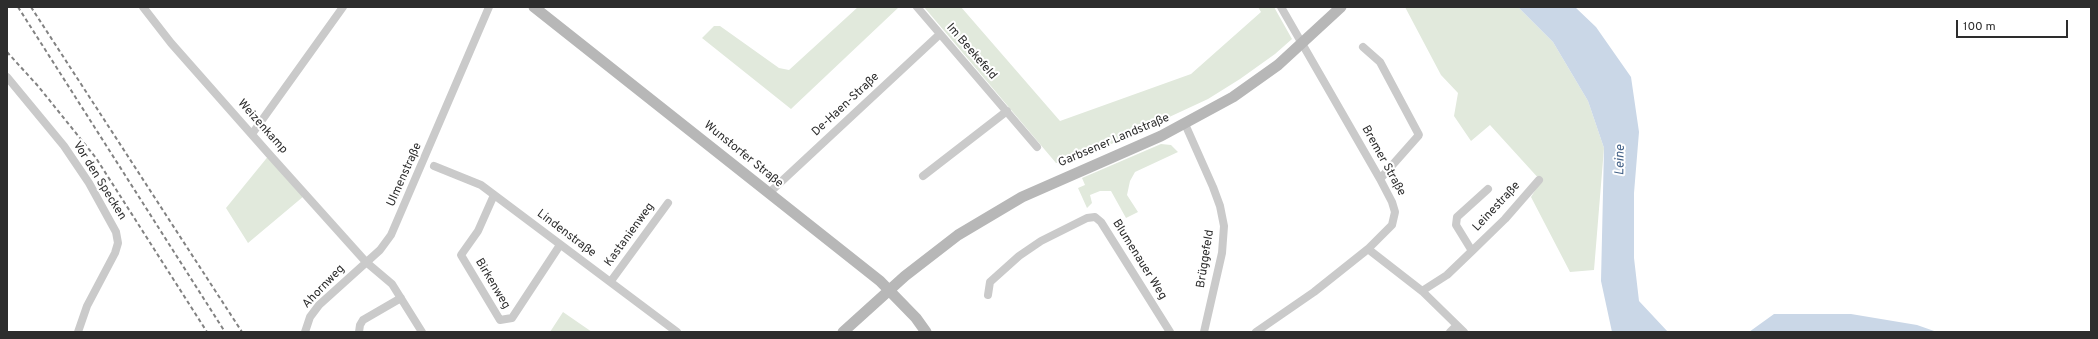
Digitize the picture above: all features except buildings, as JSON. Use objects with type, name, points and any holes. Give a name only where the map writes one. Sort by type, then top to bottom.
[{"type":"main road","name":"Wunstorfer Straße","points":[[534,7],[769,192],[890,290],[926,332]]},
{"type":"main road","name":"Garbsener Landstraße","points":[[843,332],[890,290],[958,235],[1009,204],[1062,178],[1185,124],[1255,83],[1302,45],[1341,7]]},
{"type":"street","points":[[252,134],[343,7]]},
{"type":"street","name":"Ulmenstraße","points":[[366,262],[380,250],[391,235],[489,7]]},
{"type":"street","name":"Im Beekefeld","points":[[918,7],[1037,147]]},
{"type":"street","name":"Bremer Straße","points":[[1256,332],[1314,292],[1368,248],[1389,229],[1394,218],[1395,207],[1281,7]]},
{"type":"street","name":"Weizenkamp","points":[[146,8],[171,43],[366,262]]},
{"type":"street","name":"De-Haen-Straße","points":[[769,192],[940,34]]},
{"type":"street","points":[[1363,47],[1380,62],[1419,135],[1380,179]]},
{"type":"street","name":"Vor den Specken","points":[[7,77],[64,146],[89,183],[116,232],[118,243],[115,253],[87,306],[78,332]]},
{"type":"street","points":[[923,176],[1007,111]]},
{"type":"street","name":"Brüggefeld","points":[[1185,124],[1213,187],[1220,206],[1224,226],[1222,253],[1204,332]]},
{"type":"street","name":"Lindenstraße","points":[[434,166],[481,185],[677,332]]},
{"type":"street","name":"Leinestraße","points":[[1422,291],[1447,275],[1505,218],[1539,180]]},
{"type":"street","name":"Leinestraße","points":[[1472,251],[1456,225],[1457,217],[1488,189]]},
{"type":"street","name":"Birkenweg","points":[[494,195],[478,231],[461,255],[500,320],[512,318],[560,245]]},
{"type":"street","name":"Kastanienweg","points":[[610,281],[668,203]]},
{"type":"street","name":"Blumenauer Weg","points":[[988,295],[990,282],[1019,256],[1041,241],[1087,218],[1095,217],[1101,222],[1170,332]]},
{"type":"street","points":[[1368,248],[1422,291],[1453,329],[1464,332]]},
{"type":"street","points":[[366,262],[392,284],[422,332]]},
{"type":"street","name":"Ahornweg","points":[[305,332],[310,317],[319,305],[366,262]]},
{"type":"street","points":[[359,332],[360,325],[363,320],[401,298]]},
{"type":"shaded area","points":[[858,7],[899,7],[791,109],[702,38],[714,26],[720,26],[779,68],[789,70]]},
{"type":"shaded area","points":[[924,7],[961,7],[1060,121],[1191,74],[1261,12],[1258,7],[1274,7],[1292,39],[1275,54],[1240,79],[1208,99],[1079,159],[1056,163]]},
{"type":"shaded area","points":[[1405,7],[1518,7],[1553,42],[1588,101],[1604,148],[1594,270],[1570,272],[1531,197],[1541,181],[1490,125],[1471,141],[1454,116],[1458,93],[1441,75]]},
{"type":"shaded area","points":[[1161,144],[1171,145],[1178,152],[1135,172],[1130,181],[1127,195],[1138,212],[1126,218],[1111,191],[1100,191],[1090,195],[1092,203],[1087,208],[1078,188],[1085,185],[1082,178]]},
{"type":"shaded area","points":[[270,154],[304,196],[248,243],[226,208]]},
{"type":"shaded area","points":[[563,312],[592,332],[550,332]]},
{"type":"water","name":"Leine","points":[[1518,7],[1575,7],[1596,27],[1631,77],[1639,132],[1634,193],[1634,258],[1639,301],[1668,332],[1612,332],[1601,281],[1604,148],[1588,101],[1553,42]]},
{"type":"water","points":[[1774,314],[1851,314],[1917,325],[1937,332],[1749,332]]},
{"type":"railway","points":[[18,7],[225,332]]},
{"type":"railway","points":[[31,7],[242,332]]},
{"type":"railway","points":[[7,52],[38,86],[96,158],[207,332]]}]
